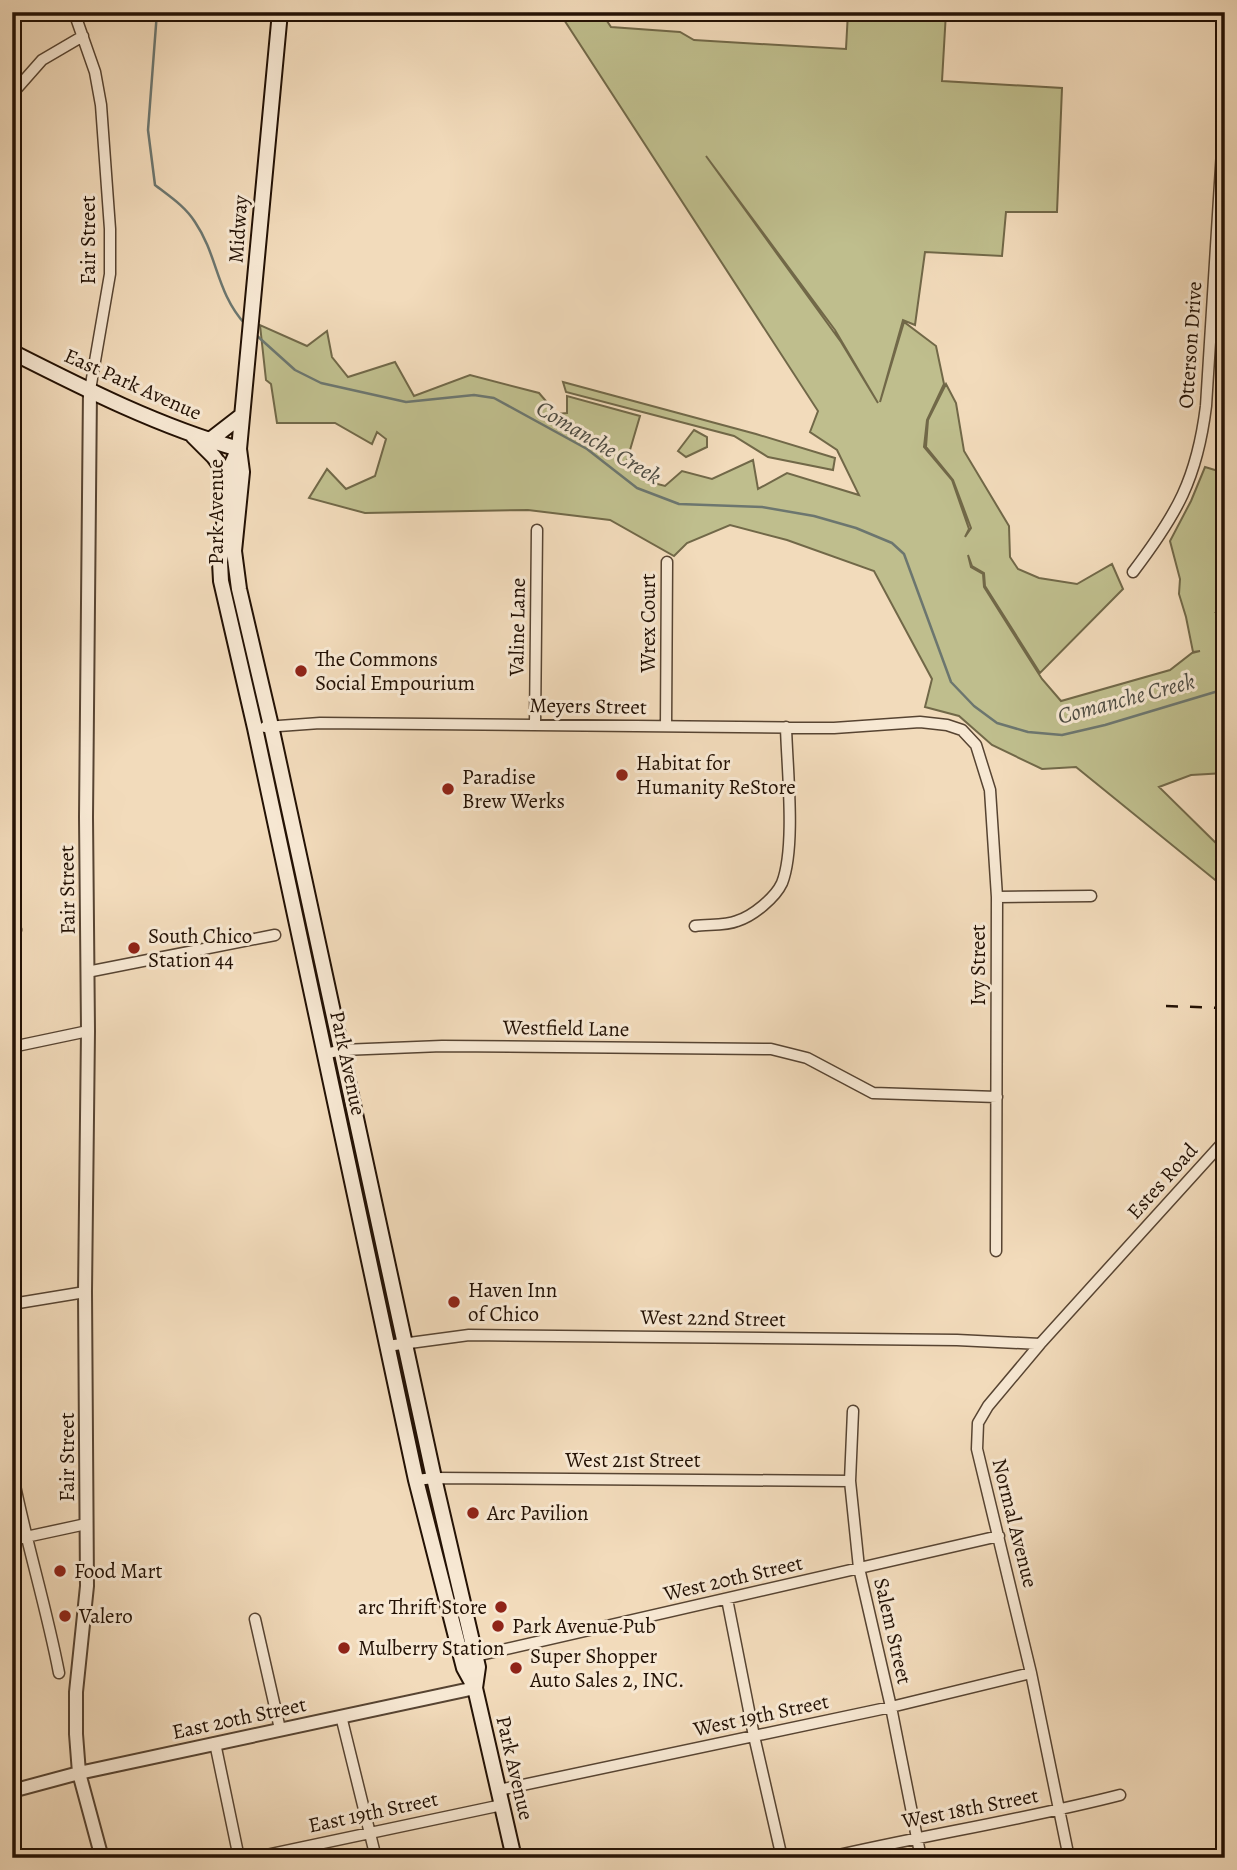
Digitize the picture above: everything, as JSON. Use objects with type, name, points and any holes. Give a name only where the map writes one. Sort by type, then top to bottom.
[{"type":"main road","name":"Midway","points":[[239,449],[280,12]]},
{"type":"main road","name":"East Park Avenue","points":[[12,352],[192,435],[239,449]]},
{"type":"main road","points":[[210,440],[242,416]]},
{"type":"main road","points":[[192,435],[214,457],[229,478]]},
{"type":"main road","name":"Park Avenue","points":[[239,449],[229,478],[220,562],[221,581],[256,728],[416,1480],[464,1668],[475,1688],[514,1858]]},
{"type":"main road","name":"Park Avenue","points":[[239,449],[242,472],[234,551],[239,589],[478,1667],[475,1688]]},
{"type":"street","name":"Fair Street","points":[[74,12],[95,72],[101,105],[110,229],[110,274],[90,390],[86,817],[87,1586],[76,1692],[75,1734],[79,1773],[102,1858]]},
{"type":"street","points":[[12,94],[42,60],[83,36]]},
{"type":"street","name":"Otterson Drive","points":[[1133,572],[1162,533],[1181,500],[1197,461],[1202,438],[1225,103]]},
{"type":"street","name":"Valine Lane","points":[[535,725],[537,530]]},
{"type":"street","name":"Wrex Court","points":[[666,726],[667,562]]},
{"type":"street","name":"Meyers Street","points":[[256,728],[320,723],[869,727],[920,722]]},
{"type":"street","name":"Ivy Street","points":[[920,722],[947,725],[962,730],[976,746],[990,790],[997,897],[996,1251]]},
{"type":"street","points":[[695,926],[737,921],[764,905],[781,885],[789,841],[786,727]]},
{"type":"street","points":[[997,897],[1091,896]]},
{"type":"street","points":[[87,972],[275,935]]},
{"type":"street","points":[[12,1047],[88,1031]]},
{"type":"street","name":"Westfield Lane","points":[[325,1054],[342,1050],[442,1046],[771,1049],[807,1058],[873,1093],[997,1097]]},
{"type":"street","name":"Estes Road","points":[[1128,1248],[1225,1140]]},
{"type":"street","name":"Normal Avenue","points":[[1069,1858],[1031,1673],[977,1449],[978,1423],[988,1406],[1040,1344],[1128,1248]]},
{"type":"street","points":[[12,1304],[85,1292]]},
{"type":"street","name":"West 22nd Street","points":[[387,1346],[469,1335],[957,1340],[1040,1344]]},
{"type":"street","name":"Salem Street","points":[[853,1411],[850,1480],[859,1568],[891,1707],[921,1858]]},
{"type":"street","points":[[12,1471],[26,1537],[49,1618],[59,1673]]},
{"type":"street","name":"West 21st Street","points":[[416,1480],[850,1480]]},
{"type":"street","points":[[12,1540],[86,1524]]},
{"type":"street","name":"West 20th Street","points":[[475,1656],[999,1536]]},
{"type":"street","points":[[727,1599],[782,1858]]},
{"type":"street","points":[[255,1619],[279,1729]]},
{"type":"street","name":"West 19th Street","points":[[499,1790],[891,1707],[1031,1673]]},
{"type":"street","name":"East 20th Street","points":[[12,1791],[79,1773],[475,1688]]},
{"type":"street","points":[[341,1716],[376,1858]]},
{"type":"street","points":[[215,1743],[239,1858]]},
{"type":"street","name":"West 18th Street","points":[[826,1858],[916,1837],[1058,1811],[1120,1795]]},
{"type":"street","name":"East 19th Street","points":[[252,1858],[502,1805]]},
{"type":"shaded area","points":[[559,12],[601,12],[611,27],[680,32],[694,40],[846,49],[848,12],[946,12],[942,81],[1062,88],[1057,212],[1006,212],[1002,256],[925,252],[915,325],[903,320],[880,402],[904,322],[936,346],[944,384],[927,420],[924,447],[952,480],[969,529],[965,537],[971,528],[953,480],[926,447],[928,420],[946,384],[956,403],[964,451],[1009,526],[1010,557],[1018,569],[1039,578],[1077,584],[1112,564],[1123,589],[1040,673],[985,586],[984,573],[972,566],[968,555],[971,567],[983,574],[984,587],[1042,679],[1061,701],[1170,670],[1192,653],[1200,651],[1193,652],[1170,541],[1205,467],[1225,473],[1225,624],[1216,613],[1225,627],[1225,773],[1191,775],[1159,787],[1225,852],[1225,888],[1076,767],[1042,769],[992,745],[959,716],[925,707],[932,679],[874,571],[787,540],[730,525],[687,543],[674,556],[610,520],[528,510],[365,513],[309,498],[327,469],[346,489],[375,476],[386,439],[377,432],[372,444],[335,423],[277,423],[271,384],[266,380],[260,325],[307,346],[327,331],[332,357],[348,377],[395,362],[414,396],[470,375],[539,393],[557,414],[567,413],[567,396],[640,416],[625,467],[650,482],[665,486],[682,471],[712,479],[753,460],[758,489],[787,473],[859,495],[837,450],[810,432],[818,411]],"holes":[[[706,156],[835,330],[878,403],[841,342]]]},
{"type":"shaded area","points":[[563,382],[835,458],[833,470],[768,457],[734,436],[566,392]]},
{"type":"shaded area","points":[[694,430],[707,437],[707,447],[686,457],[678,451]]},
{"type":"waterway","name":"Comanche Creek","points":[[157,12],[148,130],[155,185],[182,206],[195,222],[203,235],[222,287],[235,312],[245,324]]},
{"type":"waterway","name":"Comanche Creek","points":[[255,334],[295,370],[321,383],[406,402],[474,395],[494,398],[587,449],[637,488],[679,504],[762,507],[814,516],[856,528],[892,543],[904,554],[951,682],[974,706],[997,723],[1028,732],[1062,735],[1225,689]]},
{"type":"railway","points":[[1166,1006],[1225,1008]]},
{"type":"place","name":"The Commons Social Empourium","points":[[301,671]]},
{"type":"place","name":"Habitat for Humanity ReStore","points":[[622,775]]},
{"type":"place","name":"Paradise Brew Werks","points":[[448,789]]},
{"type":"place","name":"South Chico Station 44","points":[[134,948]]},
{"type":"place","name":"Haven Inn of Chico","points":[[454,1302]]},
{"type":"place","name":"Arc Pavilion","points":[[473,1513]]},
{"type":"place","name":"Food Mart","points":[[60,1571]]},
{"type":"place","name":"arc Thrift Store","points":[[501,1607]]},
{"type":"place","name":"Valero","points":[[65,1616]]},
{"type":"place","name":"Park Avenue Pub","points":[[498,1626]]},
{"type":"place","name":"Mulberry Station","points":[[344,1648]]},
{"type":"place","name":"Super Shopper Auto Sales 2, INC.","points":[[516,1668]]}]
